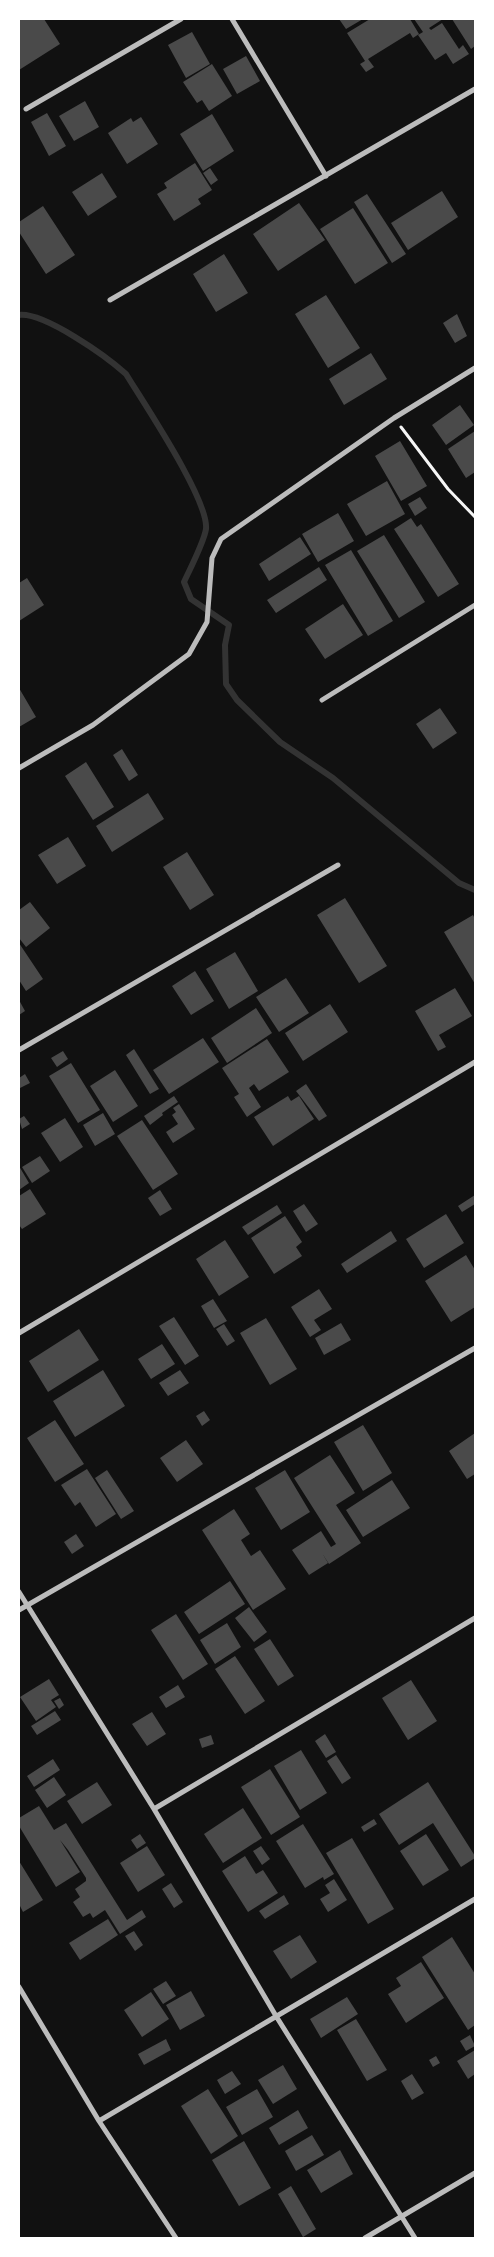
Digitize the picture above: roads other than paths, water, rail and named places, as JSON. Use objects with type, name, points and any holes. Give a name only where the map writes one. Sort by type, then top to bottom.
[{"type":"street","points":[[26,109],[181,19]]},
{"type":"street","points":[[232,19],[326,176]]},
{"type":"street","points":[[110,300],[475,89]]},
{"type":"street","points":[[19,768],[93,725],[189,654],[208,622],[212,558],[221,539],[394,418],[475,368]]},
{"type":"street","points":[[322,700],[475,605]]},
{"type":"street","points":[[19,1050],[338,865]]},
{"type":"street","points":[[19,1333],[475,1062]]},
{"type":"street","points":[[19,1610],[475,1348]]},
{"type":"street","points":[[19,1592],[154,1810],[276,2016],[415,2238]]},
{"type":"street","points":[[154,1810],[475,1618]]},
{"type":"street","points":[[99,2121],[475,1899]]},
{"type":"street","points":[[19,1987],[99,2121],[176,2238]]},
{"type":"street","points":[[365,2238],[475,2173]]},
{"type":"waterway","points":[[19,315],[43,320],[59,328],[90,347],[126,374],[174,451],[197,496],[204,515],[206,529],[200,548],[184,582],[191,599],[229,625],[225,645],[226,684],[237,700],[280,742],[333,778],[459,883],[475,890]]}]
